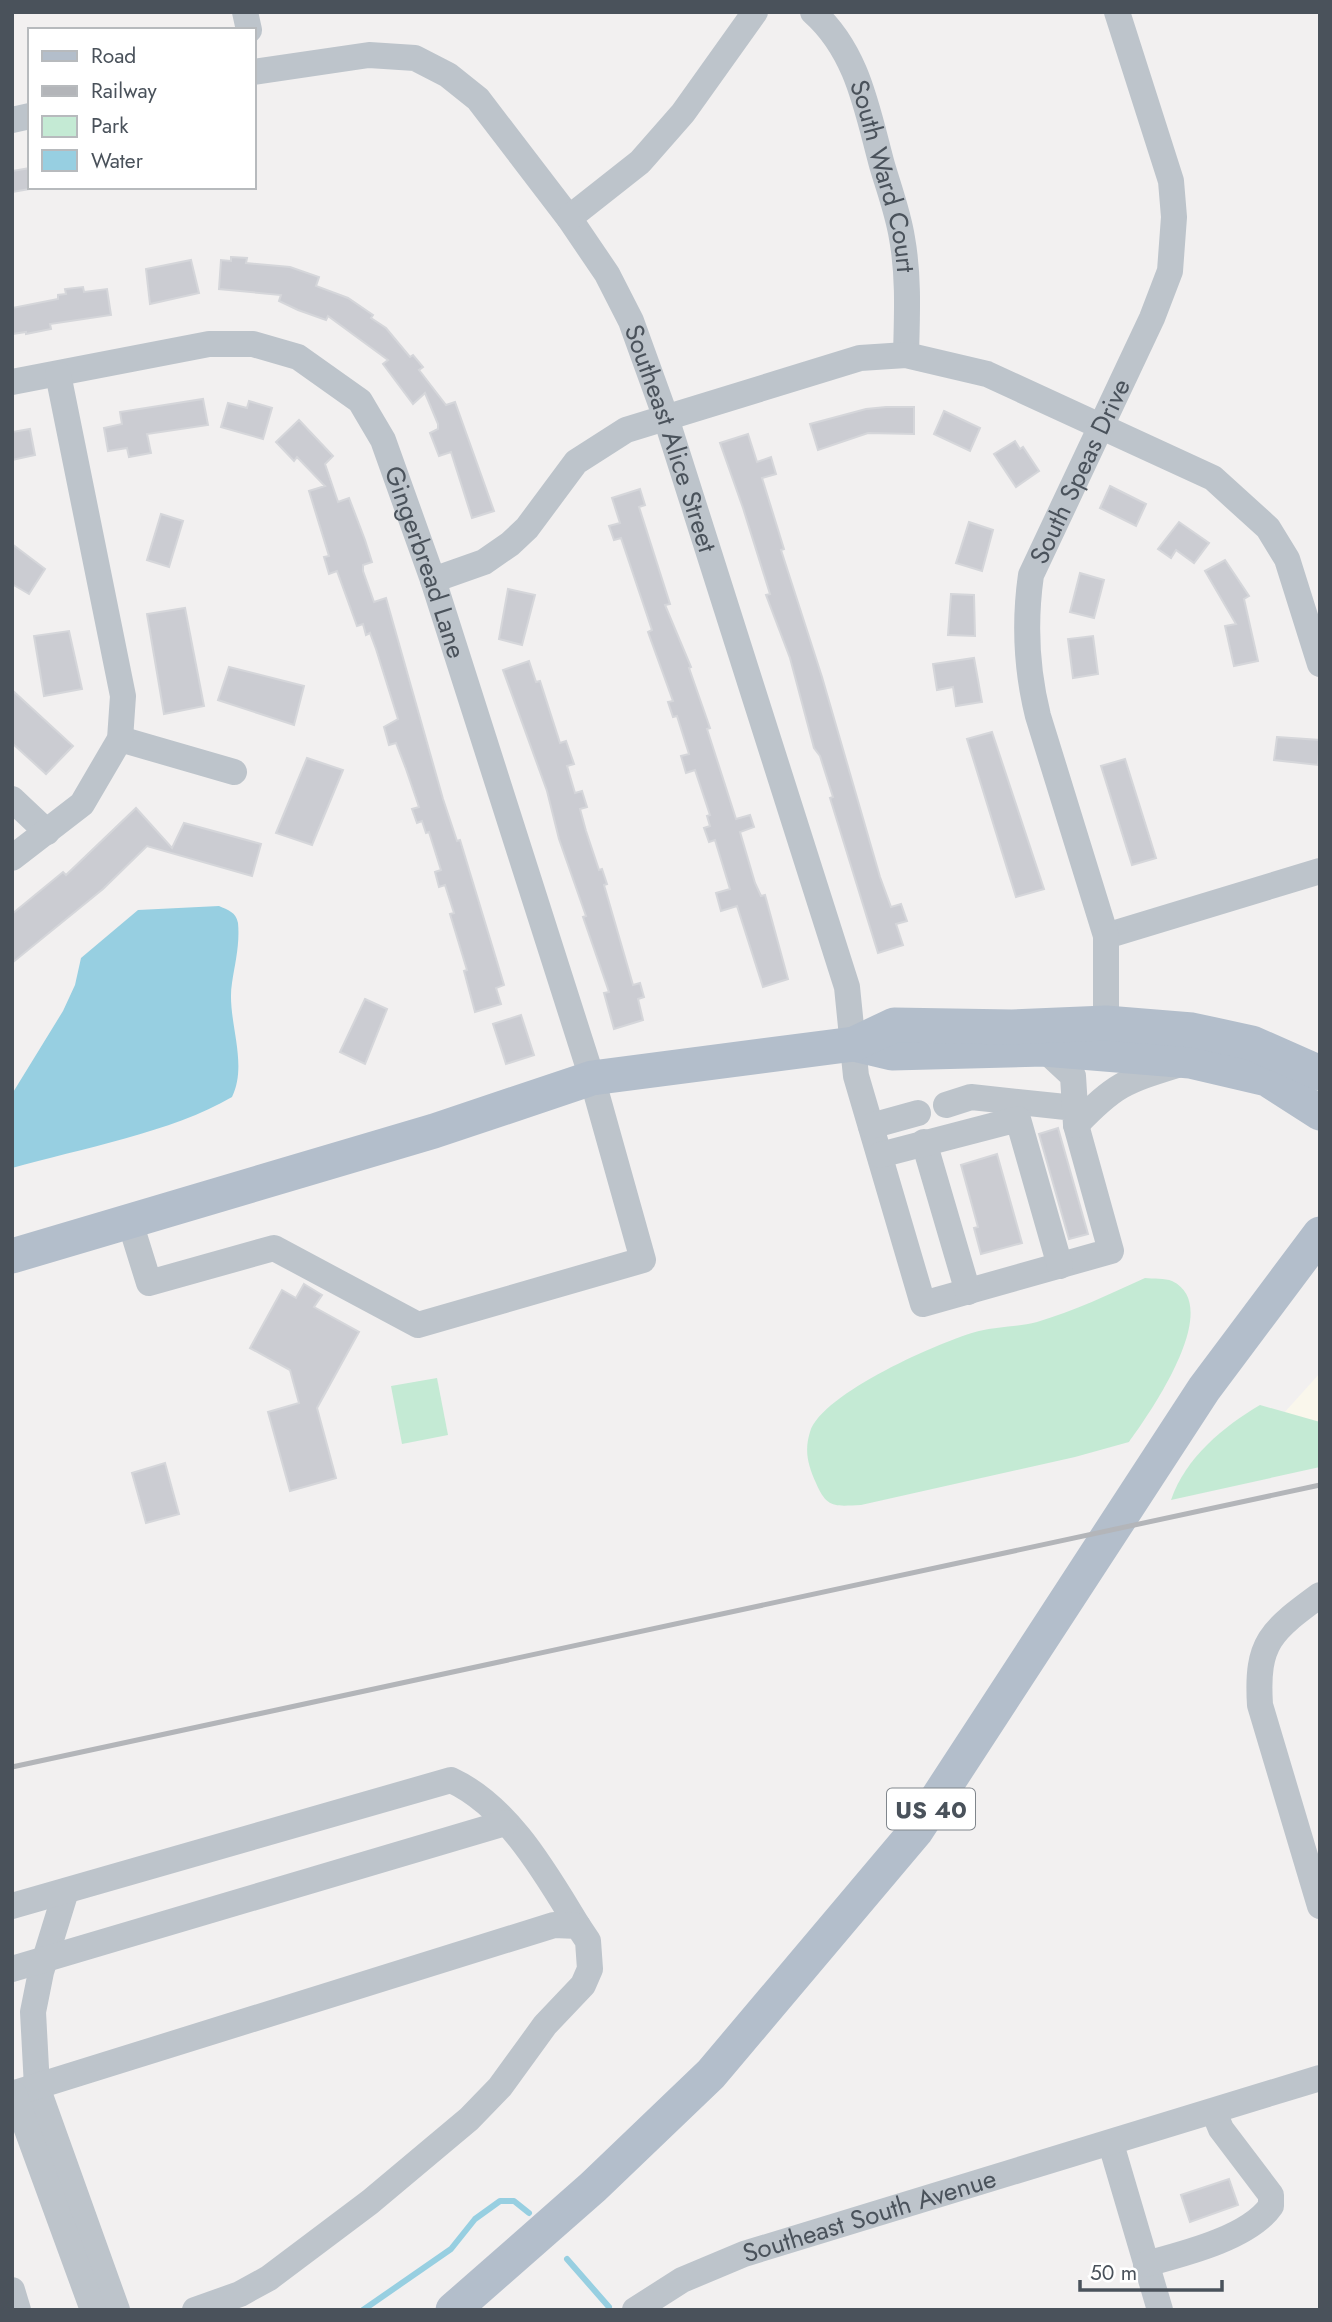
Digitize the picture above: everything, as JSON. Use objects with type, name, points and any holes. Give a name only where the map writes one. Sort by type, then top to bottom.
[{"type":"main road","points":[[12,1256],[434,1131],[592,1078],[854,1044],[894,1025],[1012,1027],[1106,1039],[1267,1079],[1320,1113]]},
{"type":"main road","points":[[854,1044],[892,1053],[1044,1049],[1192,1030],[1252,1043],[1320,1073]]},
{"type":"main road","name":"US 40","points":[[453,2310],[593,2188],[711,2074],[916,1830],[1204,1389],[1320,1234]]},
{"type":"street","points":[[569,218],[640,162],[683,113],[755,12]]},
{"type":"street","name":"South Ward Court","points":[[813,12],[828,25],[844,48],[859,81],[899,224],[907,288],[906,355]]},
{"type":"street","name":"South Speas Drive","points":[[1106,1039],[1106,936],[1038,716],[1030,681],[1025,620],[1031,575],[1152,318],[1170,271],[1174,217],[1171,181],[1117,12]]},
{"type":"street","name":"Southeast Alice Street","points":[[256,67],[369,55],[415,58],[448,75],[478,99],[569,218],[607,274],[631,321],[666,418],[847,987],[856,1076],[923,1304],[968,1292]]},
{"type":"street","name":"Gingerbread Lane","points":[[12,382],[209,344],[253,344],[298,357],[360,401],[383,440],[433,580],[592,1078],[643,1259],[418,1325],[274,1248],[149,1283],[130,1222]]},
{"type":"street","points":[[433,580],[484,562],[510,544],[527,528],[561,477],[598,445],[626,430],[860,358],[906,355],[987,374],[1213,478],[1268,528],[1287,559],[1320,664]]},
{"type":"street","points":[[12,858],[82,804],[120,739],[123,696],[58,374]]},
{"type":"street","points":[[120,739],[234,772]]},
{"type":"street","points":[[12,799],[47,832]]},
{"type":"street","points":[[1106,936],[1320,871]]},
{"type":"street","points":[[924,1142],[968,1292],[1111,1251],[1076,1117],[1073,1076],[1044,1049]]},
{"type":"street","points":[[946,1105],[971,1097],[1018,1110],[1076,1117],[1131,1079],[1189,1061]]},
{"type":"street","points":[[880,1155],[1018,1110]]},
{"type":"street","points":[[1018,1110],[1060,1265]]},
{"type":"street","points":[[871,1126],[918,1113]]},
{"type":"street","points":[[1320,1595],[1289,1618],[1266,1642],[1258,1672],[1260,1705],[1320,1906]]},
{"type":"street","points":[[12,1906],[451,1780],[479,1796],[505,1824],[541,1867],[588,1941],[590,1969],[583,1985],[545,2025],[500,2087],[469,2119],[370,2202],[269,2278],[240,2294],[195,2310]]},
{"type":"street","points":[[12,1969],[505,1824]]},
{"type":"street","points":[[66,1891],[44,1959],[33,2012],[23,2035],[21,2091],[93,2310]]},
{"type":"street","points":[[21,2091],[554,1925],[578,1926]]},
{"type":"street","name":"Southeast South Avenue","points":[[635,2310],[682,2280],[744,2255],[1320,2078]]},
{"type":"street","points":[[21,2091],[117,2310]]},
{"type":"street","points":[[1146,2264],[1180,2255],[1253,2226],[1271,2206],[1270,2195],[1221,2129],[1214,2112]]},
{"type":"street","points":[[1111,2144],[1160,2310]]},
{"type":"street","points":[[12,2290],[18,2310]]},
{"type":"shaded area","points":[[1320,1373],[1320,1439],[1246,1455],[1293,1403]]},
{"type":"green space","points":[[1145,1278],[1172,1281],[1186,1294],[1191,1313],[1187,1335],[1166,1385],[1129,1442],[1075,1457],[861,1505],[838,1505],[824,1498],[809,1464],[807,1445],[810,1432],[819,1417],[836,1401],[885,1371],[938,1346],[986,1329],[1030,1324],[1051,1318]]},
{"type":"green space","points":[[437,1378],[448,1435],[402,1444],[391,1386]]},
{"type":"green space","points":[[1260,1405],[1320,1422],[1320,1467],[1171,1500],[1186,1470],[1207,1445]]},
{"type":"water","points":[[219,906],[233,914],[238,923],[238,946],[231,997],[238,1069],[237,1084],[232,1097],[154,1130],[12,1168],[12,1094],[63,1011],[75,985],[81,958],[138,910]]},
{"type":"building","points":[[28,168],[30,189],[12,192],[12,171]]},
{"type":"building","points":[[231,257],[247,258],[246,263],[290,267],[319,277],[316,286],[348,298],[373,315],[371,318],[386,328],[410,357],[413,355],[423,367],[419,370],[446,405],[455,402],[494,511],[472,518],[451,452],[439,456],[430,433],[438,429],[438,424],[425,393],[413,404],[383,364],[388,360],[328,316],[326,320],[298,310],[279,301],[281,295],[219,289],[221,260],[231,261]]},
{"type":"building","points":[[191,260],[199,293],[150,304],[146,269]]},
{"type":"building","points":[[83,287],[84,292],[107,289],[111,315],[50,324],[51,329],[12,334],[12,308],[58,299],[58,295],[66,294],[65,289]]},
{"type":"building","points":[[203,399],[208,425],[147,434],[151,453],[129,457],[127,448],[108,451],[104,428],[122,424],[120,412]]},
{"type":"building","points":[[249,401],[272,408],[263,439],[221,427],[228,403],[247,408]]},
{"type":"building","points":[[914,407],[914,434],[868,433],[818,450],[810,424],[866,409]]},
{"type":"building","points":[[944,411],[980,428],[970,451],[934,434]]},
{"type":"building","points":[[299,420],[333,456],[325,464],[338,502],[349,498],[365,540],[372,562],[363,565],[363,571],[374,602],[386,598],[443,799],[457,841],[460,840],[504,985],[496,988],[501,1004],[475,1012],[464,971],[467,970],[450,914],[454,913],[445,885],[439,887],[435,872],[441,870],[429,832],[426,833],[422,821],[417,823],[412,809],[419,807],[406,769],[396,743],[389,745],[384,727],[398,719],[376,649],[370,633],[366,635],[363,624],[357,626],[337,571],[329,574],[324,557],[329,556],[309,491],[325,486],[297,457],[294,461],[276,442]]},
{"type":"building","points":[[30,429],[35,455],[12,460],[12,432]]},
{"type":"building","points":[[748,434],[757,462],[771,457],[776,474],[762,478],[784,549],[781,550],[822,677],[880,877],[891,907],[901,904],[907,921],[896,924],[903,945],[878,953],[830,798],[833,797],[820,756],[814,748],[790,658],[766,595],[770,594],[720,443]]},
{"type":"building","points":[[1015,441],[1020,449],[1023,447],[1039,471],[1016,487],[994,454]]},
{"type":"building","points":[[1110,486],[1146,504],[1136,526],[1100,508]]},
{"type":"building","points":[[640,489],[645,505],[639,507],[670,604],[665,605],[691,667],[689,668],[710,728],[707,729],[736,819],[750,815],[754,827],[740,832],[755,883],[761,896],[765,895],[788,979],[763,987],[737,906],[721,911],[716,893],[730,889],[715,840],[709,842],[704,828],[710,826],[707,816],[710,815],[695,770],[686,773],[681,756],[689,754],[677,716],[673,717],[668,702],[673,701],[648,632],[652,630],[621,538],[614,540],[609,526],[620,523],[612,498]]},
{"type":"building","points":[[161,514],[183,521],[169,567],[147,560]]},
{"type":"building","points":[[969,522],[993,530],[982,571],[956,563]]},
{"type":"building","points":[[1179,522],[1209,543],[1194,563],[1176,550],[1171,558],[1158,549]]},
{"type":"building","points":[[12,544],[45,569],[29,594],[12,584]]},
{"type":"building","points":[[1225,560],[1249,596],[1244,599],[1258,661],[1234,666],[1225,626],[1236,624],[1205,571]]},
{"type":"building","points":[[1080,573],[1104,580],[1094,618],[1070,612]]},
{"type":"building","points":[[508,589],[535,595],[522,645],[499,639]]},
{"type":"building","points":[[951,594],[974,595],[975,636],[948,635]]},
{"type":"building","points":[[185,608],[204,706],[164,714],[147,614]]},
{"type":"building","points":[[69,631],[82,689],[44,696],[34,636]]},
{"type":"building","points":[[1093,636],[1098,674],[1073,678],[1068,639]]},
{"type":"building","points":[[974,658],[982,702],[956,706],[953,687],[937,690],[933,664]]},
{"type":"building","points":[[529,661],[536,682],[540,681],[560,743],[566,741],[574,764],[567,766],[575,793],[582,791],[587,807],[580,809],[586,831],[599,870],[602,869],[607,884],[604,885],[633,985],[640,983],[644,997],[638,999],[643,1020],[614,1029],[604,993],[609,992],[583,917],[586,916],[559,839],[547,791],[503,670]]},
{"type":"building","points":[[229,667],[304,686],[294,725],[218,700]]},
{"type":"building","points":[[12,690],[73,746],[46,774],[12,743]]},
{"type":"building","points":[[992,732],[1044,889],[1016,897],[967,739]]},
{"type":"building","points":[[1277,737],[1320,740],[1318,765],[1274,760]]},
{"type":"building","points":[[307,758],[343,770],[312,845],[276,833]]},
{"type":"building","points":[[1125,759],[1156,858],[1132,865],[1101,766]]},
{"type":"building","points":[[136,808],[172,848],[184,823],[261,844],[252,876],[147,846],[103,889],[12,963],[12,914],[63,872],[66,875]]},
{"type":"building","points":[[365,999],[387,1009],[365,1064],[340,1052]]},
{"type":"building","points":[[521,1015],[534,1055],[506,1064],[493,1024]]},
{"type":"building","points":[[1058,1128],[1088,1234],[1069,1239],[1039,1134]]},
{"type":"building","points":[[997,1154],[1022,1243],[981,1254],[974,1228],[978,1227],[961,1165]]},
{"type":"building","points":[[304,1284],[322,1295],[314,1307],[359,1332],[317,1408],[336,1478],[290,1491],[268,1412],[299,1403],[290,1370],[250,1348],[282,1290],[296,1298]]},
{"type":"building","points":[[165,1463],[179,1514],[146,1523],[132,1473]]},
{"type":"building","points":[[1229,2179],[1238,2205],[1190,2222],[1181,2195]]},
{"type":"waterway","points":[[363,2310],[451,2249],[475,2219],[500,2201],[514,2201],[529,2213]]},
{"type":"waterway","points":[[567,2259],[609,2307]]},
{"type":"railway","points":[[12,1767],[1320,1485]]}]
